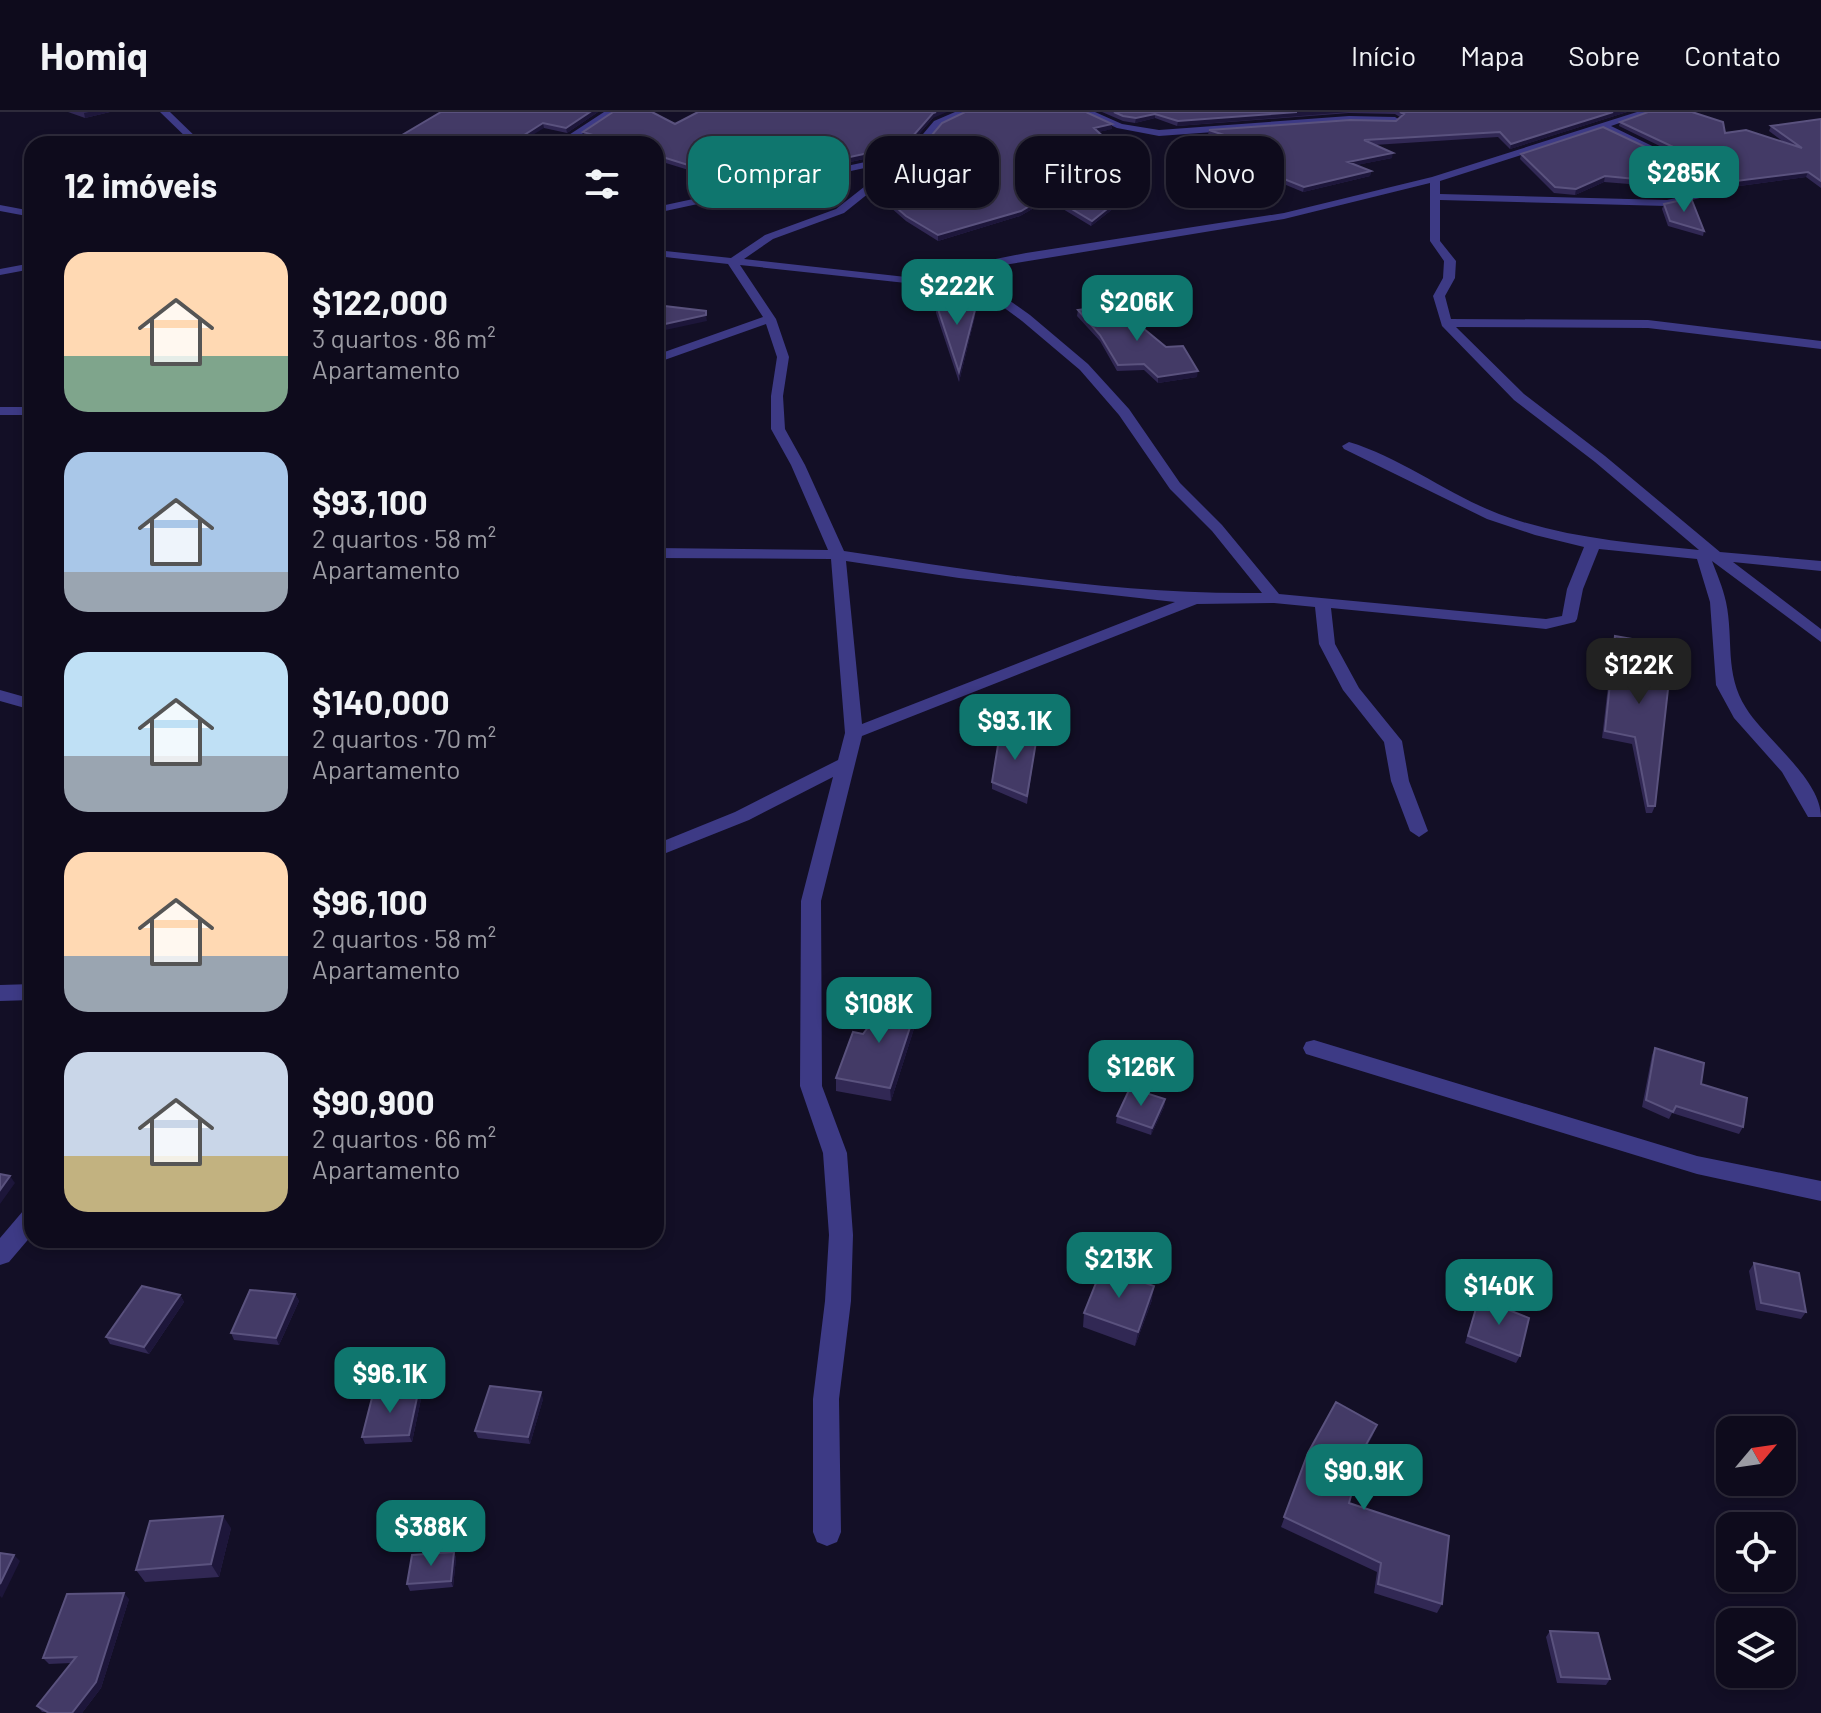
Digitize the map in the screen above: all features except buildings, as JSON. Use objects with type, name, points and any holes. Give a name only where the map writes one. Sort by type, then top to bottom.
[{"type":"street","points":[[165,112],[190,136]]},
{"type":"street","points":[[572,136],[610,112]]},
{"type":"street","points":[[926,136],[937,123],[963,112]]},
{"type":"street","points":[[1087,112],[1120,126],[1159,133],[1349,119],[1395,120]]},
{"type":"street","points":[[664,254],[906,280],[1026,256],[1284,216],[1435,179],[1646,112]]},
{"type":"street","points":[[1433,197],[1667,203],[1704,194],[1676,161],[1603,126]]},
{"type":"street","points":[[664,208],[865,165]]},
{"type":"street","points":[[1435,179],[1435,241],[1450,261],[1449,278],[1439,296],[1446,323],[1519,397],[1600,459],[1710,556],[1821,637]]},
{"type":"street","points":[[732,262],[769,237],[840,211],[865,191]]},
{"type":"street","points":[[0,208],[24,212]]},
{"type":"street","points":[[732,262],[770,319],[783,357],[777,396],[778,429],[798,465],[838,555],[854,733],[811,901],[811,1086],[835,1153],[841,1235],[838,1301],[826,1399],[827,1532]]},
{"type":"street","points":[[0,272],[24,268]]},
{"type":"street","points":[[961,271],[1026,318],[1084,367],[1124,412],[1175,486],[1217,528],[1274,598]]},
{"type":"street","points":[[664,356],[770,319]]},
{"type":"street","points":[[1446,323],[1648,324],[1821,345]]},
{"type":"street","points":[[0,411],[24,411]]},
{"type":"street","points":[[1349,446],[1492,516],[1540,532],[1593,544],[1821,566]]},
{"type":"street","points":[[664,553],[838,555],[959,573],[1195,599],[1274,598],[1560,623],[1569,619],[1575,589],[1593,544]]},
{"type":"street","points":[[1710,556],[1718,602],[1724,685],[1740,714],[1789,769],[1815,813]]},
{"type":"street","points":[[854,733],[1195,599]]},
{"type":"street","points":[[1322,602],[1327,644],[1351,690],[1393,741],[1400,781],[1419,831]]},
{"type":"street","points":[[0,695],[24,702]]},
{"type":"street","points":[[664,848],[742,816],[846,763]]},
{"type":"street","points":[[0,993],[24,992]]},
{"type":"street","points":[[1314,1048],[1697,1165],[1821,1191]]},
{"type":"street","points":[[0,1255],[24,1227]]}]
